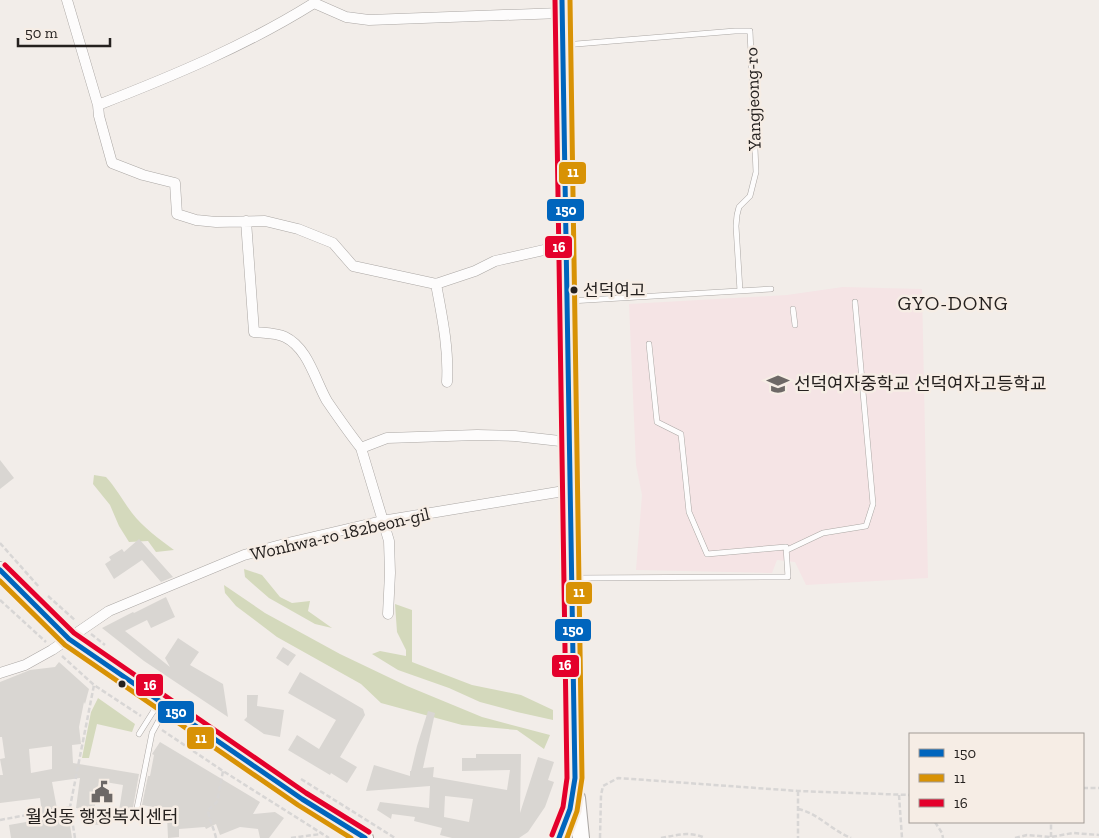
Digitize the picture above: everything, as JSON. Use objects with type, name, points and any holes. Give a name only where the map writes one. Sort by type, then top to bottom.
[{"type":"main road","points":[[562,6],[561,46],[575,778],[581,838]]},
{"type":"main road","points":[[0,570],[69,640],[302,799],[366,838]]},
{"type":"main road","points":[[559,838],[567,824],[575,778]]},
{"type":"street","points":[[67,0],[98,104],[99,116],[112,163],[143,175],[175,183],[177,214],[196,220],[216,222],[265,221],[298,230],[332,243],[353,266],[436,284],[475,271],[495,261],[566,246]]},
{"type":"street","points":[[98,104],[165,79],[217,55],[277,26],[314,3],[346,17],[370,20],[562,6]]},
{"type":"street","points":[[246,221],[254,332],[283,336],[294,342],[305,357],[326,399],[346,430],[361,448],[389,541],[388,614]]},
{"type":"street","points":[[436,284],[445,336],[448,366],[447,382]]},
{"type":"street","points":[[361,448],[388,438],[477,435],[515,436],[569,442]]},
{"type":"street","name":"Wonhwa-ro 182beon-gil","points":[[0,673],[25,665],[69,640],[109,611],[244,555],[382,522],[570,490]]},
{"type":"lane","name":"Yangjeong-ro","points":[[561,46],[750,31],[756,172],[750,196],[739,207],[737,215],[740,290]]},
{"type":"lane","points":[[567,301],[771,289]]},
{"type":"lane","points":[[786,550],[823,533],[866,526],[873,504],[855,302]]},
{"type":"lane","points":[[793,309],[795,325]]},
{"type":"lane","points":[[571,578],[788,577],[786,547],[708,554],[689,512],[681,434],[657,422],[649,344]]},
{"type":"lane","points":[[139,734],[163,704]]},
{"type":"lane","points":[[136,813],[152,733],[163,704]]},
{"type":"path","points":[[0,542],[42,590],[84,629],[107,646]]},
{"type":"path","points":[[75,838],[70,808],[94,685]]},
{"type":"path","points":[[216,838],[209,819],[208,810],[217,802],[223,771]]},
{"type":"path","points":[[297,777],[395,838]]},
{"type":"path","points":[[600,838],[603,786],[618,778],[798,791],[909,796]]},
{"type":"path","points":[[1084,788],[1099,788]]},
{"type":"path","points":[[798,791],[798,838]]},
{"type":"path","points":[[899,795],[902,838]]},
{"type":"path","points":[[0,820],[70,808]]},
{"type":"path","points":[[798,809],[808,811],[835,831],[851,838]]},
{"type":"path","points":[[936,823],[943,838]]},
{"type":"path","points":[[1051,837],[1052,823]]},
{"type":"path","points":[[1015,838],[1027,835],[1051,837],[1078,833],[1099,835]]},
{"type":"path","points":[[292,838],[322,834]]},
{"type":"path","points":[[661,838],[697,834],[705,838]]},
{"type":"shaded area","name":"선덕여자중학교 선덕여자고등학교","points":[[843,287],[922,289],[928,578],[806,585],[795,562],[777,560],[772,573],[636,570],[642,495],[636,465],[629,304],[787,295]]},
{"type":"green space","points":[[94,475],[106,477],[136,518],[174,550],[156,552],[148,541],[129,542],[119,526],[110,505],[93,484]]},
{"type":"green space","points":[[244,569],[262,575],[280,597],[292,603],[310,601],[308,611],[332,628],[315,624],[269,598],[245,577]]},
{"type":"green space","points":[[224,585],[265,613],[340,654],[407,686],[482,717],[550,735],[544,749],[517,730],[462,725],[381,703],[361,684],[277,637],[236,606],[225,593]]},
{"type":"green space","points":[[395,604],[412,610],[412,662],[472,685],[521,695],[553,710],[553,720],[480,702],[449,688],[398,670],[372,654],[380,651],[406,656],[406,650],[397,632]]},
{"type":"green space","points":[[98,698],[135,724],[132,732],[97,724],[89,758],[82,758],[91,712]]},
{"type":"building","points":[[0,460],[14,478],[0,489]]},
{"type":"building","points":[[139,539],[173,577],[161,582],[142,560],[114,579],[105,564],[111,560],[109,557],[122,549],[124,552]]},
{"type":"building","points":[[166,597],[175,617],[151,628],[147,620],[125,631],[170,667],[165,658],[178,638],[199,652],[190,665],[223,684],[228,717],[144,661],[102,628]]},
{"type":"building","points":[[283,647],[296,655],[288,666],[276,658]]},
{"type":"building","points":[[59,662],[89,689],[85,704],[84,702],[79,727],[81,744],[72,745],[73,763],[139,774],[132,813],[119,811],[123,785],[99,781],[94,811],[76,808],[80,778],[52,782],[58,814],[68,812],[72,838],[11,838],[9,825],[43,819],[40,798],[0,803],[0,775],[3,775],[0,759],[5,758],[2,737],[0,737],[0,682],[30,670],[55,667]],"holes":[[[52,746],[52,769],[31,773],[29,749]]]},
{"type":"building","points":[[300,672],[363,709],[365,715],[340,757],[357,767],[347,783],[288,750],[297,735],[319,749],[336,720],[288,693]]},
{"type":"building","points":[[247,695],[258,695],[257,706],[284,710],[280,737],[264,734],[244,720],[247,717]]},
{"type":"building","points":[[428,711],[435,713],[423,768],[434,767],[433,777],[507,790],[510,770],[462,771],[462,758],[476,758],[476,754],[521,754],[520,813],[538,757],[554,762],[548,780],[554,782],[545,807],[528,832],[519,838],[452,838],[440,835],[442,828],[414,821],[415,817],[392,814],[391,819],[377,810],[380,802],[429,808],[430,786],[366,791],[374,765],[410,776]],"holes":[[[445,796],[473,799],[469,822],[444,817]]]},
{"type":"building","points":[[160,742],[260,802],[253,814],[275,812],[284,818],[269,838],[260,838],[258,829],[240,827],[220,835],[216,824],[206,829],[205,827],[179,829],[179,837],[168,838],[167,816],[164,816],[164,809],[142,805],[148,776],[150,776],[154,755],[152,754]]},
{"type":"building","points":[[92,811],[108,812],[107,826],[90,824]]},
{"type":"transit line","name":"16","points":[[552,835],[563,807],[567,778],[555,0]]},
{"type":"transit line","name":"150","points":[[559,838],[570,809],[575,778],[562,0]]},
{"type":"transit line","name":"11","points":[[567,838],[577,811],[582,778],[570,0]]},
{"type":"transit line","name":"16","points":[[5,565],[74,633],[306,793],[369,832]]},
{"type":"transit line","name":"150","points":[[0,570],[69,639],[302,799],[365,838]]},
{"type":"transit line","name":"11","points":[[0,581],[65,645],[298,805],[351,838]]},
{"type":"place","name":"선덕여고","points":[[574,290]]},
{"type":"place","name":"선덕여자중학교 선덕여자고등학교","points":[[778,384]]},
{"type":"place","name":"월성동 행정복지센터","points":[[102,792]]},
{"type":"district","name":"GYO-DONG","points":[[953,303]]}]
